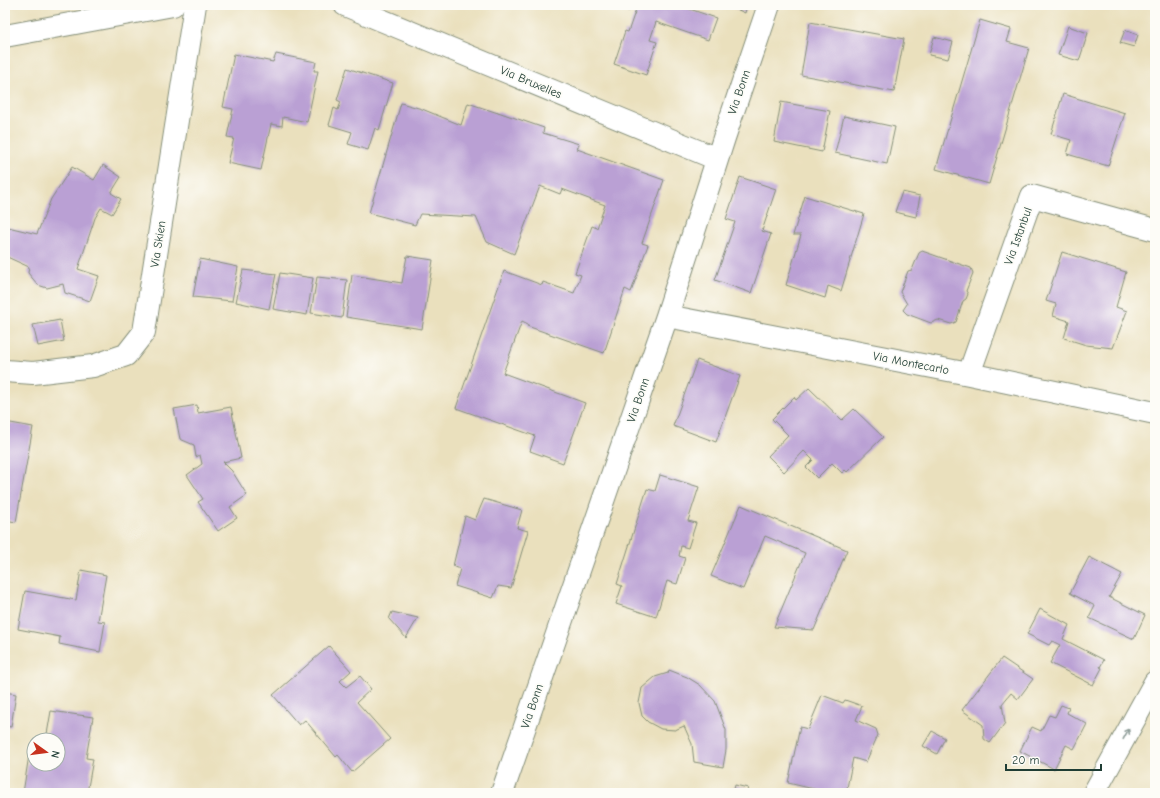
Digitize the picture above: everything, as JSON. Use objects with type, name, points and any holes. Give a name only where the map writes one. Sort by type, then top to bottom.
[{"type":"street","points":[[5,36],[173,5]]},
{"type":"street","name":"Via Skien","points":[[5,371],[33,373],[93,366],[126,355],[144,332],[195,5]]},
{"type":"street","name":"Via Bruxelles","points":[[345,5],[717,160]]},
{"type":"street","name":"Via Bonn","points":[[502,793],[667,316],[769,5]]},
{"type":"street","name":"Via Istanbul","points":[[969,374],[1032,196],[1155,230]]},
{"type":"street","name":"Via Montecarlo","points":[[667,316],[969,374],[1155,413]]},
{"type":"street","points":[[1094,793],[1155,682]]},
{"type":"building","points":[[619,5],[678,5],[716,18],[708,40],[656,22],[650,40],[657,42],[646,75],[614,64],[625,31],[628,32],[636,9],[631,8],[629,11],[618,8]]},
{"type":"building","points":[[727,5],[747,5],[745,13]]},
{"type":"building","points":[[980,20],[1011,29],[1007,42],[1029,48],[989,184],[936,169]]},
{"type":"building","points":[[810,22],[904,39],[894,92],[801,75]]},
{"type":"building","points":[[1068,26],[1088,33],[1079,61],[1058,55]]},
{"type":"building","points":[[1125,30],[1138,35],[1134,47],[1120,43]]},
{"type":"building","points":[[934,37],[953,42],[948,59],[929,55]]},
{"type":"building","points":[[234,54],[273,62],[276,54],[316,62],[314,71],[318,71],[307,122],[283,117],[282,126],[271,124],[261,170],[228,163],[234,138],[227,137],[233,109],[223,107]]},
{"type":"building","points":[[347,68],[393,83],[379,130],[375,128],[368,150],[348,144],[352,132],[329,125],[334,108],[338,110],[341,102],[337,100]]},
{"type":"building","points":[[1063,94],[1125,113],[1108,166],[1067,154],[1071,140],[1051,134]]},
{"type":"building","points":[[781,102],[830,111],[822,152],[774,142]]},
{"type":"building","points":[[401,103],[422,109],[461,125],[468,103],[544,128],[543,133],[579,144],[577,149],[664,180],[642,243],[648,245],[631,292],[625,289],[604,353],[527,326],[528,324],[522,321],[503,373],[585,403],[563,463],[530,451],[535,436],[456,408],[504,271],[542,285],[543,282],[574,293],[581,275],[575,273],[592,226],[597,228],[605,205],[562,189],[560,194],[540,186],[514,254],[487,242],[476,217],[420,214],[415,225],[369,213]]},
{"type":"building","points":[[844,116],[895,127],[887,164],[835,153]]},
{"type":"building","points":[[103,165],[121,177],[111,193],[121,199],[112,214],[101,208],[95,218],[78,269],[99,276],[90,301],[65,293],[63,284],[47,288],[38,285],[28,273],[29,267],[5,256],[5,238],[8,227],[37,234],[51,199],[72,167],[94,180]]},
{"type":"building","points":[[740,177],[776,189],[762,231],[771,234],[751,293],[715,280],[735,222],[726,219]]},
{"type":"building","points":[[902,192],[920,196],[916,217],[895,212]]},
{"type":"building","points":[[805,196],[864,214],[841,291],[828,286],[825,298],[786,285],[801,235],[793,235]]},
{"type":"building","points":[[922,251],[971,268],[973,273],[966,291],[968,294],[966,299],[963,301],[956,322],[951,324],[938,320],[931,323],[907,314],[903,310],[907,304],[900,292],[908,271],[912,270],[919,253]]},
{"type":"building","points":[[1062,252],[1126,272],[1116,307],[1127,311],[1113,348],[1086,345],[1064,338],[1069,321],[1053,316],[1056,304],[1046,301]]},
{"type":"building","points":[[407,256],[433,260],[422,329],[346,317],[352,275],[402,283]]},
{"type":"building","points":[[200,259],[238,267],[232,301],[193,297]]},
{"type":"building","points":[[243,270],[276,274],[269,309],[236,302]]},
{"type":"building","points":[[280,273],[313,278],[307,315],[273,309]]},
{"type":"building","points":[[317,277],[347,280],[342,318],[311,313]]},
{"type":"building","points":[[60,320],[64,341],[38,346],[33,325]]},
{"type":"building","points":[[697,360],[740,376],[716,442],[673,426]]},
{"type":"building","points":[[809,388],[842,420],[854,409],[883,437],[847,472],[845,470],[842,473],[832,463],[817,478],[806,467],[813,460],[804,451],[784,472],[768,456],[788,435],[772,419],[794,397],[796,400]]},
{"type":"building","points":[[197,405],[198,413],[231,407],[241,458],[223,462],[232,471],[247,495],[230,507],[237,518],[218,531],[198,502],[203,499],[187,475],[202,464],[200,455],[196,457],[194,445],[180,439],[174,409]]},
{"type":"building","points":[[5,422],[33,427],[16,522],[5,520]]},
{"type":"building","points":[[660,475],[699,487],[688,521],[696,523],[688,548],[681,546],[679,556],[685,558],[677,584],[667,581],[656,617],[616,604],[622,586],[617,584],[647,489],[655,491]]},
{"type":"building","points":[[484,499],[522,510],[517,528],[528,531],[511,588],[498,586],[493,598],[455,586],[460,569],[453,566],[465,516],[475,520]]},
{"type":"building","points":[[741,505],[847,550],[814,630],[774,627],[805,553],[765,536],[743,589],[711,576]]},
{"type":"building","points":[[1089,557],[1122,574],[1109,597],[1145,615],[1134,639],[1089,618],[1095,606],[1070,593]]},
{"type":"building","points":[[81,570],[106,575],[98,621],[105,622],[100,652],[59,644],[60,637],[18,629],[25,591],[76,600]]},
{"type":"building","points":[[1040,609],[1069,625],[1063,639],[1104,660],[1100,667],[1102,668],[1093,685],[1050,663],[1060,645],[1052,641],[1049,645],[1027,634]]},
{"type":"building","points":[[392,612],[418,618],[406,638],[389,619]]},
{"type":"building","points":[[329,646],[351,671],[340,681],[346,687],[360,676],[371,689],[357,702],[390,739],[352,772],[338,755],[336,757],[305,720],[299,725],[273,695]]},
{"type":"building","points":[[1002,658],[1033,679],[1018,699],[1011,693],[1002,704],[1005,723],[990,743],[984,739],[983,725],[962,710]]},
{"type":"building","points":[[669,670],[687,677],[700,685],[715,701],[726,730],[726,750],[723,767],[694,762],[692,744],[684,726],[675,730],[661,729],[648,722],[642,716],[639,703],[642,688],[655,677],[668,673]]},
{"type":"building","points":[[5,692],[16,694],[11,727],[5,726]]},
{"type":"building","points":[[822,695],[843,703],[845,700],[862,706],[856,720],[876,729],[878,735],[866,762],[853,758],[846,793],[831,793],[788,783],[800,727],[808,729]]},
{"type":"building","points":[[1061,705],[1069,708],[1067,713],[1087,724],[1074,749],[1066,745],[1054,769],[1020,751],[1032,727],[1041,731],[1049,715],[1055,717]]},
{"type":"building","points":[[51,711],[93,717],[86,758],[93,759],[87,793],[23,793],[26,772],[66,772],[66,732],[47,732]]},
{"type":"building","points":[[932,731],[945,738],[937,754],[923,746]]},
{"type":"building","points":[[735,785],[748,788],[747,793],[733,793]]}]
